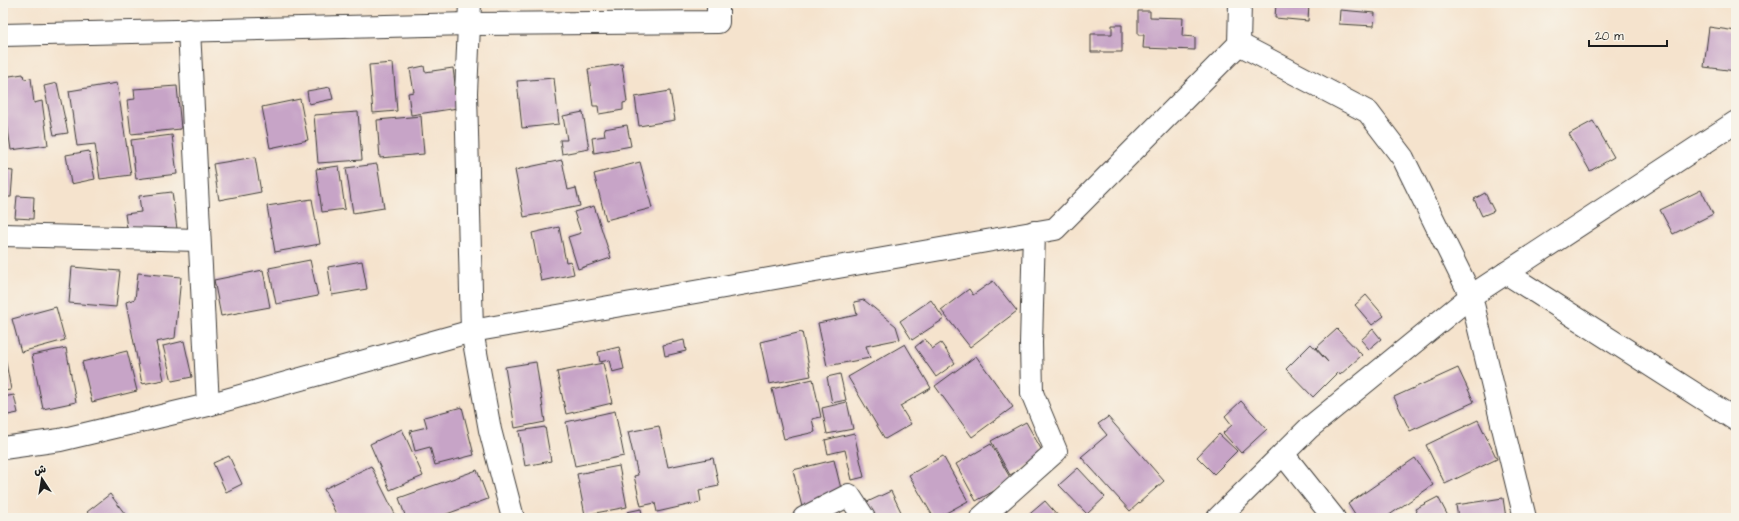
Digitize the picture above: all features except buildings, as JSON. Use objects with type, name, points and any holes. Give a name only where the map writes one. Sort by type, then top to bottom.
[{"type":"street","points":[[3,35],[189,30],[470,13],[718,22],[718,3]]},
{"type":"street","points":[[3,448],[60,440],[208,404],[472,331],[1055,229],[1238,44],[1240,3]]},
{"type":"street","points":[[470,13],[466,93],[472,331],[490,430],[514,518]]},
{"type":"street","points":[[189,30],[208,404]]},
{"type":"street","points":[[1238,44],[1368,112],[1403,158],[1472,296],[1524,518]]},
{"type":"street","points":[[1218,518],[1309,428],[1472,296],[1736,122]]},
{"type":"street","points":[[981,518],[1056,451],[1032,393],[1031,343],[1034,232]]},
{"type":"street","points":[[3,235],[200,240]]},
{"type":"street","points":[[1506,273],[1736,420]]},
{"type":"street","points":[[1283,454],[1334,518]]},
{"type":"street","points":[[804,518],[849,495],[864,518]]}]
